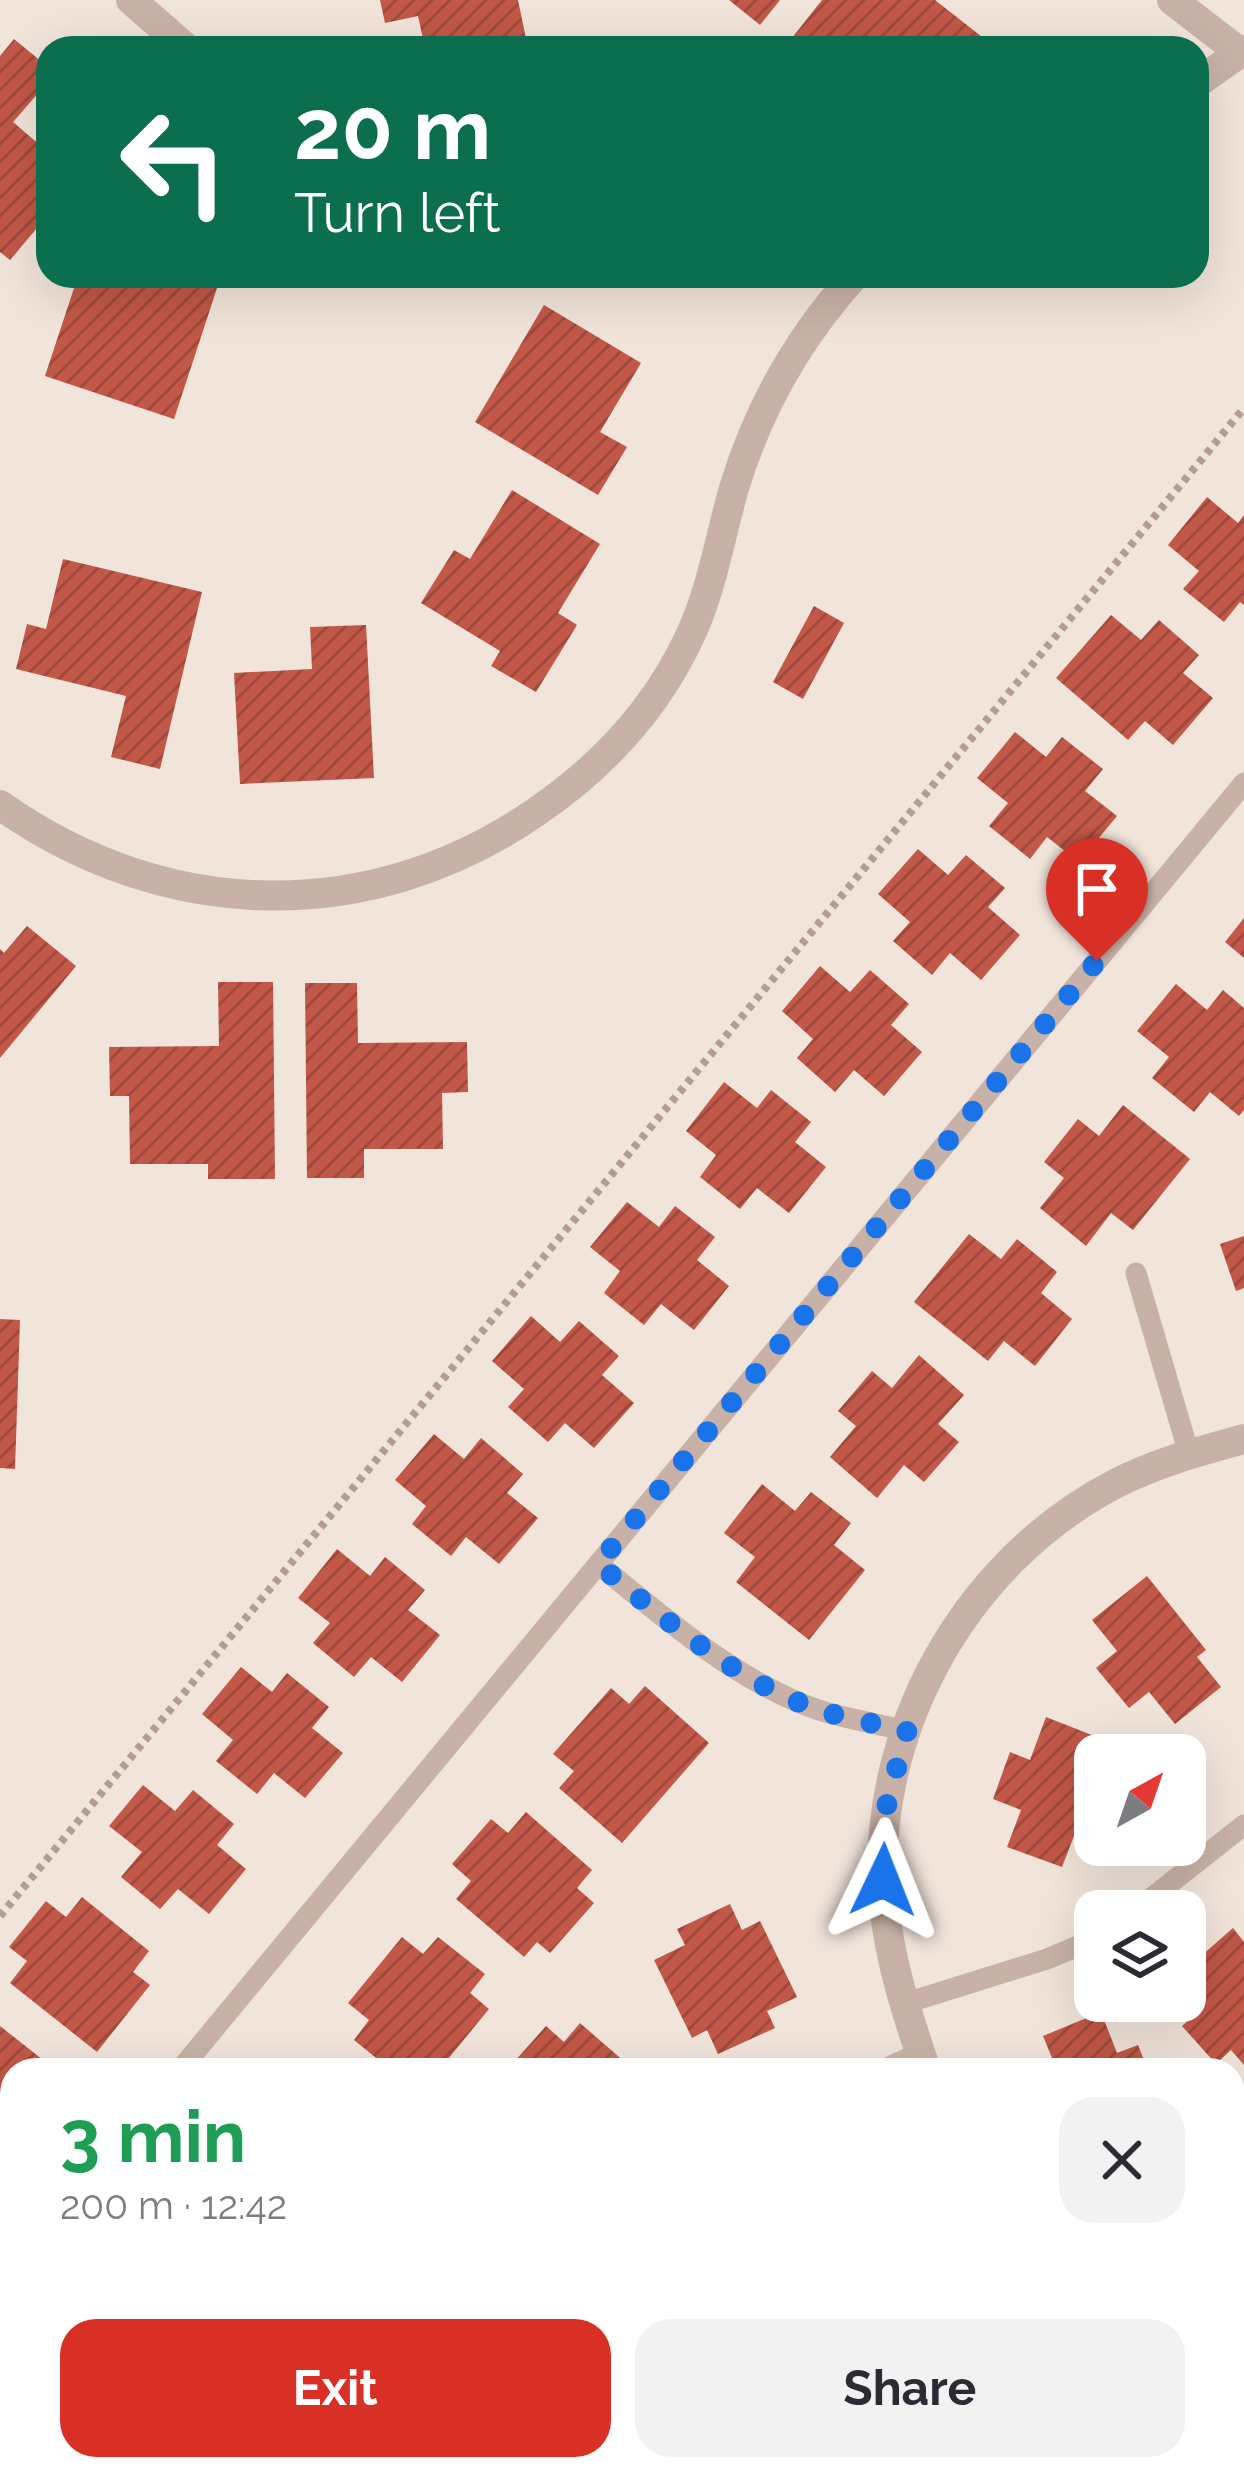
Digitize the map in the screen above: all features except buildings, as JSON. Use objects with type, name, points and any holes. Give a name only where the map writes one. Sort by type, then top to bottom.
[{"type":"street","points":[[131,0],[172,36]]},
{"type":"street","points":[[1172,0],[1242,52],[1209,75]]},
{"type":"street","points":[[0,805],[58,842],[104,863],[208,891],[265,896],[317,894],[408,876],[496,840],[573,787],[608,755],[667,678],[709,588],[734,488],[768,401],[825,309],[843,288]]},
{"type":"street","points":[[922,2058],[903,2004],[889,1937],[883,1849],[887,1803],[916,1703],[950,1639],[991,1581],[1026,1546],[1113,1485],[1244,1438]]},
{"type":"lane","points":[[190,2058],[1244,783]]},
{"type":"lane","points":[[1136,1273],[1189,1454]]},
{"type":"lane","points":[[598,1564],[675,1625],[766,1686],[801,1704],[907,1731]]},
{"type":"lane","points":[[1162,1890],[1244,1825]]},
{"type":"lane","points":[[903,2004],[1074,1948]]},
{"type":"path","points":[[0,1916],[1244,408]]},
{"type":"route","points":[[883,1880],[887,1803],[907,1731],[801,1704],[766,1686],[657,1612],[598,1564],[1097,961]]}]
